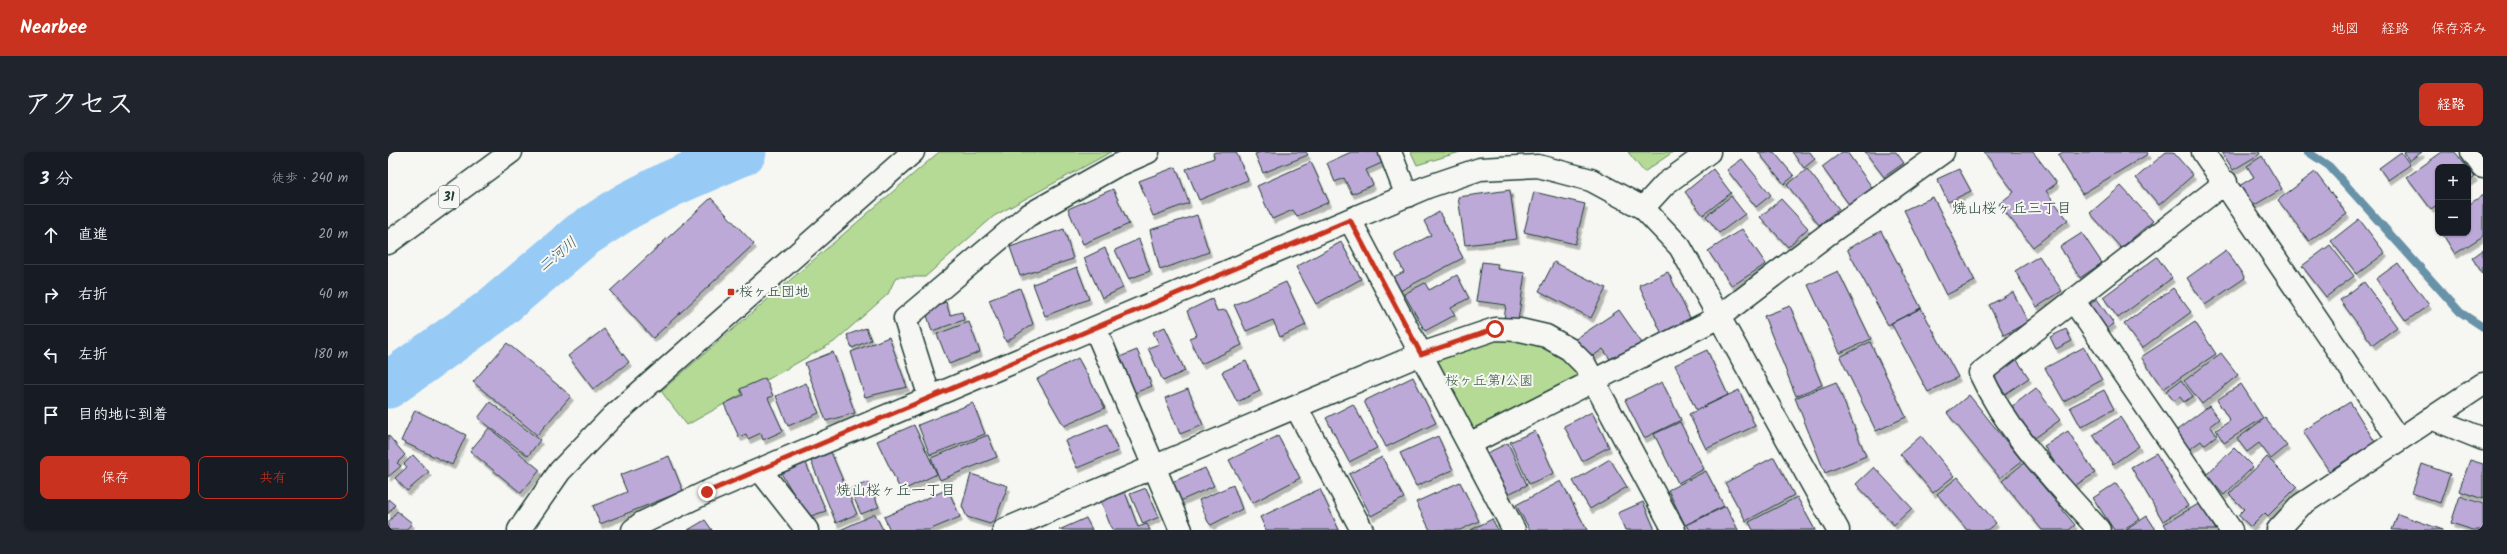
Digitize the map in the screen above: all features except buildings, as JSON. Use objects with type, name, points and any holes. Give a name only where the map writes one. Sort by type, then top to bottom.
[{"type":"street","name":"31","points":[[388,243],[511,152]]},
{"type":"street","points":[[519,530],[560,471],[613,416],[913,152]]},
{"type":"street","points":[[930,398],[905,319],[1027,216],[1114,167],[1148,152]]},
{"type":"street","points":[[1390,152],[1408,196]]},
{"type":"street","points":[[1643,208],[1665,184],[1709,152]]},
{"type":"street","points":[[1469,444],[1718,316],[1828,234],[1943,152]]},
{"type":"street","points":[[2203,152],[2226,182],[2399,440]]},
{"type":"street","points":[[2472,152],[2483,167]]},
{"type":"street","points":[[633,530],[642,523],[707,492],[1408,196],[1480,169],[1538,166],[1591,180],[1643,208],[1680,247],[1838,530]]},
{"type":"street","points":[[2099,530],[2024,445],[1992,398],[1980,373],[2226,182]]},
{"type":"street","points":[[1350,220],[1514,530]]},
{"type":"street","points":[[2073,300],[2231,530]]},
{"type":"street","points":[[1095,328],[1181,530]]},
{"type":"street","points":[[1004,530],[1032,525],[1154,467],[1421,354],[1495,329],[1520,330],[1546,336],[1569,349],[1585,365],[1674,530]]},
{"type":"street","points":[[2278,530],[2300,505],[2483,384]]},
{"type":"street","points":[[1296,407],[1362,530]]},
{"type":"street","points":[[2431,418],[2483,440]]},
{"type":"street","points":[[760,470],[807,530]]},
{"type":"green space","points":[[939,152],[1111,152],[994,216],[925,277],[896,277],[888,294],[834,342],[687,425],[661,391]]},
{"type":"green space","points":[[1411,152],[1460,152],[1417,165]]},
{"type":"green space","points":[[1628,152],[1673,152],[1644,172]]},
{"type":"green space","name":"桜ヶ丘第1公園","points":[[1516,337],[1544,341],[1582,376],[1471,434],[1434,357],[1489,341]]},
{"type":"waterway","name":"二河川","points":[[388,385],[491,312],[582,235],[627,206],[670,184],[743,152]]},
{"type":"waterway","points":[[2308,152],[2329,166],[2460,312],[2483,327]]},
{"type":"place","name":"桜ヶ丘団地","points":[[731,292]]},
{"type":"district","name":"焼山桜ヶ丘三丁目","points":[[2012,209]]},
{"type":"district","name":"焼山桜ヶ丘一丁目","points":[[896,491]]},
{"type":"route","points":[[707,492],[1350,220],[1421,354],[1495,329]]}]
